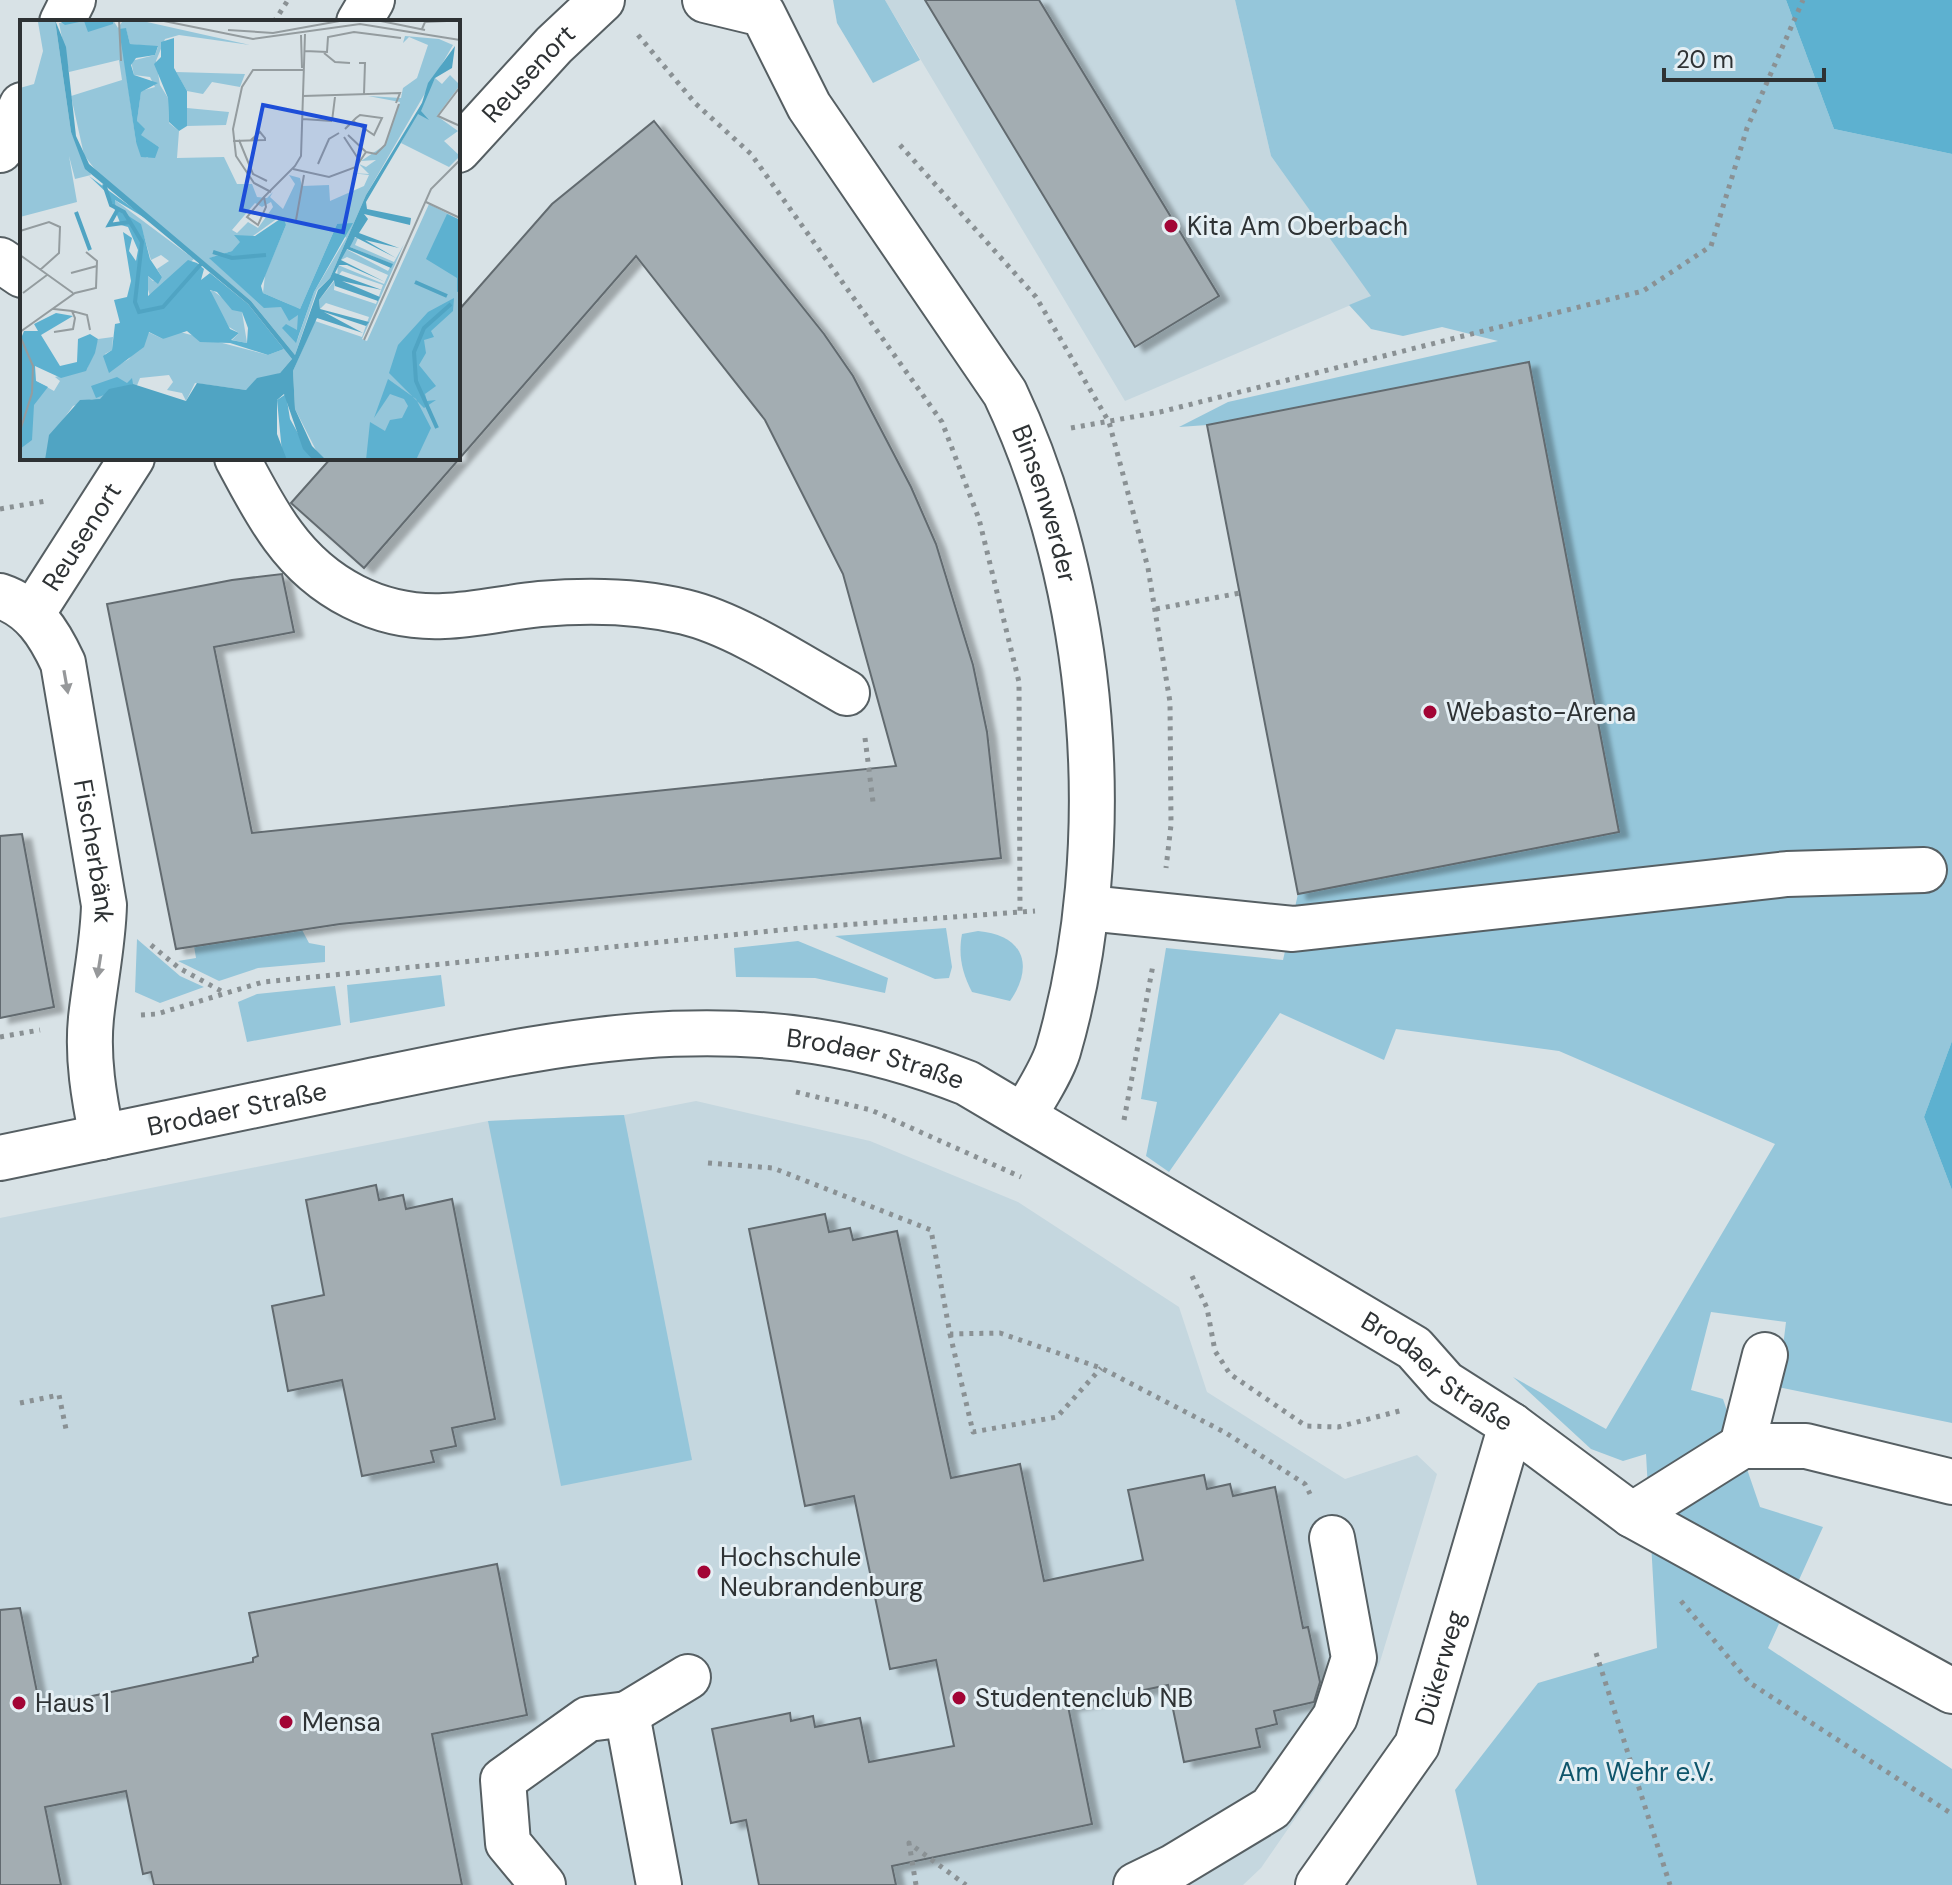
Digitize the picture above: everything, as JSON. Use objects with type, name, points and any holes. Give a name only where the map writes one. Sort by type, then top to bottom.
[{"type":"street","points":[[63,20],[73,0]]},
{"type":"street","points":[[360,20],[372,0]]},
{"type":"street","name":"Binsenwerder","points":[[705,0],[763,14],[809,106],[1005,393],[1028,441],[1070,587],[1092,717],[1088,908],[1057,1054],[1024,1116]]},
{"type":"street","name":"Reusenort","points":[[460,148],[554,45],[615,12]]},
{"type":"street","points":[[0,150],[20,109]]},
{"type":"street","points":[[0,260],[20,274]]},
{"type":"street","name":"Reusenort","points":[[16,605],[130,460]]},
{"type":"street","points":[[238,460],[283,537],[317,574],[358,601],[388,611],[442,616],[542,604],[614,603],[686,612],[768,647],[847,693]]},
{"type":"street","name":"Fischerbänk","points":[[16,605],[50,636],[63,663],[104,905],[103,942],[91,1020],[90,1059],[102,1137]]},
{"type":"street","points":[[1088,908],[1293,929],[1787,874],[1924,870]]},
{"type":"street","name":"Brodaer Straße","points":[[0,1158],[521,1050],[632,1034],[765,1033],[807,1038],[916,1062],[967,1083],[1414,1348],[1445,1383],[1511,1425],[1632,1515],[1952,1691]]},
{"type":"street","points":[[1742,1446],[1765,1355]]},
{"type":"street","name":"Dükerweg","points":[[1318,1885],[1417,1745],[1511,1425]]},
{"type":"street","points":[[1632,1515],[1742,1446],[1806,1446],[1952,1482]]},
{"type":"street","points":[[1136,1885],[1173,1867],[1271,1808],[1335,1717],[1354,1658],[1332,1538]]},
{"type":"street","points":[[543,1885],[508,1843],[503,1780],[588,1719],[627,1714],[688,1677]]},
{"type":"street","points":[[627,1714],[659,1885]]},
{"type":"path","points":[[275,20],[288,0]]},
{"type":"path","points":[[1028,441],[1059,431],[1160,412],[1643,291],[1711,246],[1747,128],[1803,0]]},
{"type":"path","points":[[615,12],[695,103],[751,154],[942,422],[979,519],[1019,682],[1020,912]]},
{"type":"path","points":[[1156,609],[1240,593]]},
{"type":"path","points":[[847,693],[862,721],[873,802]]},
{"type":"path","points":[[104,905],[179,968],[223,992]]},
{"type":"path","points":[[0,1037],[91,1020],[157,1014],[263,982],[816,926],[1088,908]]},
{"type":"path","points":[[786,1090],[871,1110],[1026,1179]]},
{"type":"path","points":[[708,1163],[773,1168],[931,1230],[950,1334],[973,1432],[1057,1417],[1101,1368]]},
{"type":"path","points":[[1189,1271],[1207,1308],[1215,1351],[1230,1374],[1306,1426],[1338,1427],[1415,1407],[1445,1383]]},
{"type":"path","points":[[950,1334],[1000,1333],[1101,1368],[1226,1433],[1305,1484],[1332,1538]]},
{"type":"path","points":[[20,1403],[59,1395],[67,1434]]},
{"type":"path","points":[[1679,1599],[1750,1683],[1952,1814]]},
{"type":"path","points":[[1596,1653],[1670,1885]]},
{"type":"path","points":[[916,1885],[909,1843],[966,1885]]},
{"type":"shaded area","name":"Kita Am Oberbach","points":[[885,0],[1235,0],[1271,156],[1372,296],[1125,401]]},
{"type":"shaded area","points":[[1786,0],[1952,0],[1952,154],[1834,129]]},
{"type":"shaded area","points":[[1952,1041],[1952,1190],[1924,1117]]},
{"type":"shaded area","name":"Hochschule Neubrandenburg","points":[[696,1101],[870,1141],[1018,1202],[1179,1307],[1207,1392],[1345,1479],[1417,1455],[1437,1474],[1379,1665],[1328,1771],[1261,1868],[1243,1885],[0,1885],[0,1218],[488,1121],[624,1115]]},
{"type":"green space","points":[[833,0],[885,0],[920,60],[873,83],[837,23]]},
{"type":"green space","name":"Am Wehr e.V.","points":[[1235,0],[1786,0],[1834,129],[1952,154],[1952,1041],[1924,1117],[1952,1190],[1952,1423],[1778,1387],[1786,1322],[1711,1312],[1691,1390],[1723,1399],[1760,1507],[1823,1527],[1768,1648],[1952,1769],[1952,1885],[1477,1885],[1455,1790],[1538,1683],[1657,1648],[1646,1454],[1623,1461],[1591,1449],[1513,1377],[1606,1429],[1775,1144],[1559,1051],[1396,1029],[1384,1060],[1280,1013],[1169,1172],[1146,1156],[1157,1102],[1141,1099],[1166,948],[1283,960],[1298,894],[1207,425],[1179,427],[1228,402],[1498,341],[1442,327],[1403,336],[1371,329],[1349,305],[1371,296],[1271,156]]},
{"type":"green space","points":[[301,928],[309,943],[325,946],[325,962],[258,968],[219,981],[178,961],[196,958],[194,946]]},
{"type":"green space","points":[[946,928],[952,967],[949,978],[935,979],[835,936]]},
{"type":"green space","points":[[978,931],[1006,939],[1020,954],[1022,975],[1010,1001],[972,992],[963,971],[961,942],[962,934]]},
{"type":"green space","points":[[137,939],[180,976],[204,987],[160,1003],[135,992]]},
{"type":"green space","points":[[798,941],[888,978],[885,993],[815,978],[736,977],[734,948]]},
{"type":"green space","points":[[441,975],[445,1006],[350,1023],[347,985]]},
{"type":"green space","points":[[335,986],[341,1025],[247,1042],[238,1002],[257,994]]},
{"type":"green space","points":[[624,1115],[692,1460],[561,1486],[488,1121]]},
{"type":"building","points":[[925,0],[1039,0],[1219,296],[1135,347]]},
{"type":"building","points":[[654,121],[824,334],[853,376],[911,487],[936,544],[973,665],[987,732],[1001,858],[340,924],[176,949],[107,604],[232,580],[282,574],[294,632],[214,647],[252,833],[896,766],[843,574],[765,420],[636,256],[460,458],[460,309],[552,204]]},
{"type":"building","name":"Webasto-Arena","points":[[1529,362],[1619,832],[1298,894],[1207,425]]},
{"type":"building","points":[[329,460],[458,460],[364,568],[291,503]]},
{"type":"building","points":[[22,834],[54,1007],[0,1018],[0,836]]},
{"type":"building","points":[[376,1185],[379,1200],[403,1195],[406,1209],[452,1199],[495,1419],[452,1428],[456,1446],[431,1451],[434,1462],[362,1476],[342,1380],[288,1391],[272,1306],[324,1295],[306,1200]]},
{"type":"building","points":[[825,1214],[829,1232],[850,1228],[853,1240],[897,1231],[951,1478],[1020,1464],[1044,1581],[1143,1560],[1128,1490],[1204,1475],[1207,1489],[1230,1484],[1233,1496],[1275,1487],[1303,1628],[1308,1627],[1320,1682],[1314,1702],[1274,1711],[1277,1724],[1256,1729],[1260,1747],[1184,1762],[1168,1685],[1068,1706],[1092,1824],[892,1866],[896,1885],[759,1885],[746,1820],[731,1823],[712,1729],[790,1713],[791,1721],[813,1716],[815,1727],[860,1718],[869,1762],[954,1746],[936,1660],[890,1669],[854,1496],[805,1506],[749,1229]]},
{"type":"building","name":"Mensa","points":[[497,1564],[527,1715],[432,1734],[462,1885],[154,1885],[151,1872],[143,1874],[126,1791],[45,1807],[61,1885],[0,1885],[0,1610],[20,1608],[40,1707],[253,1662],[253,1658],[258,1656],[249,1613]]},
{"type":"place","name":"Kita Am Oberbach","points":[[1171,226]]},
{"type":"place","name":"Webasto-Arena","points":[[1430,712]]},
{"type":"place","name":"Hochschule Neubrandenburg","points":[[704,1572]]},
{"type":"place","name":"Studentenclub NB","points":[[959,1698]]},
{"type":"place","name":"Haus 1","points":[[19,1703]]},
{"type":"place","name":"Mensa","points":[[286,1722]]}]
